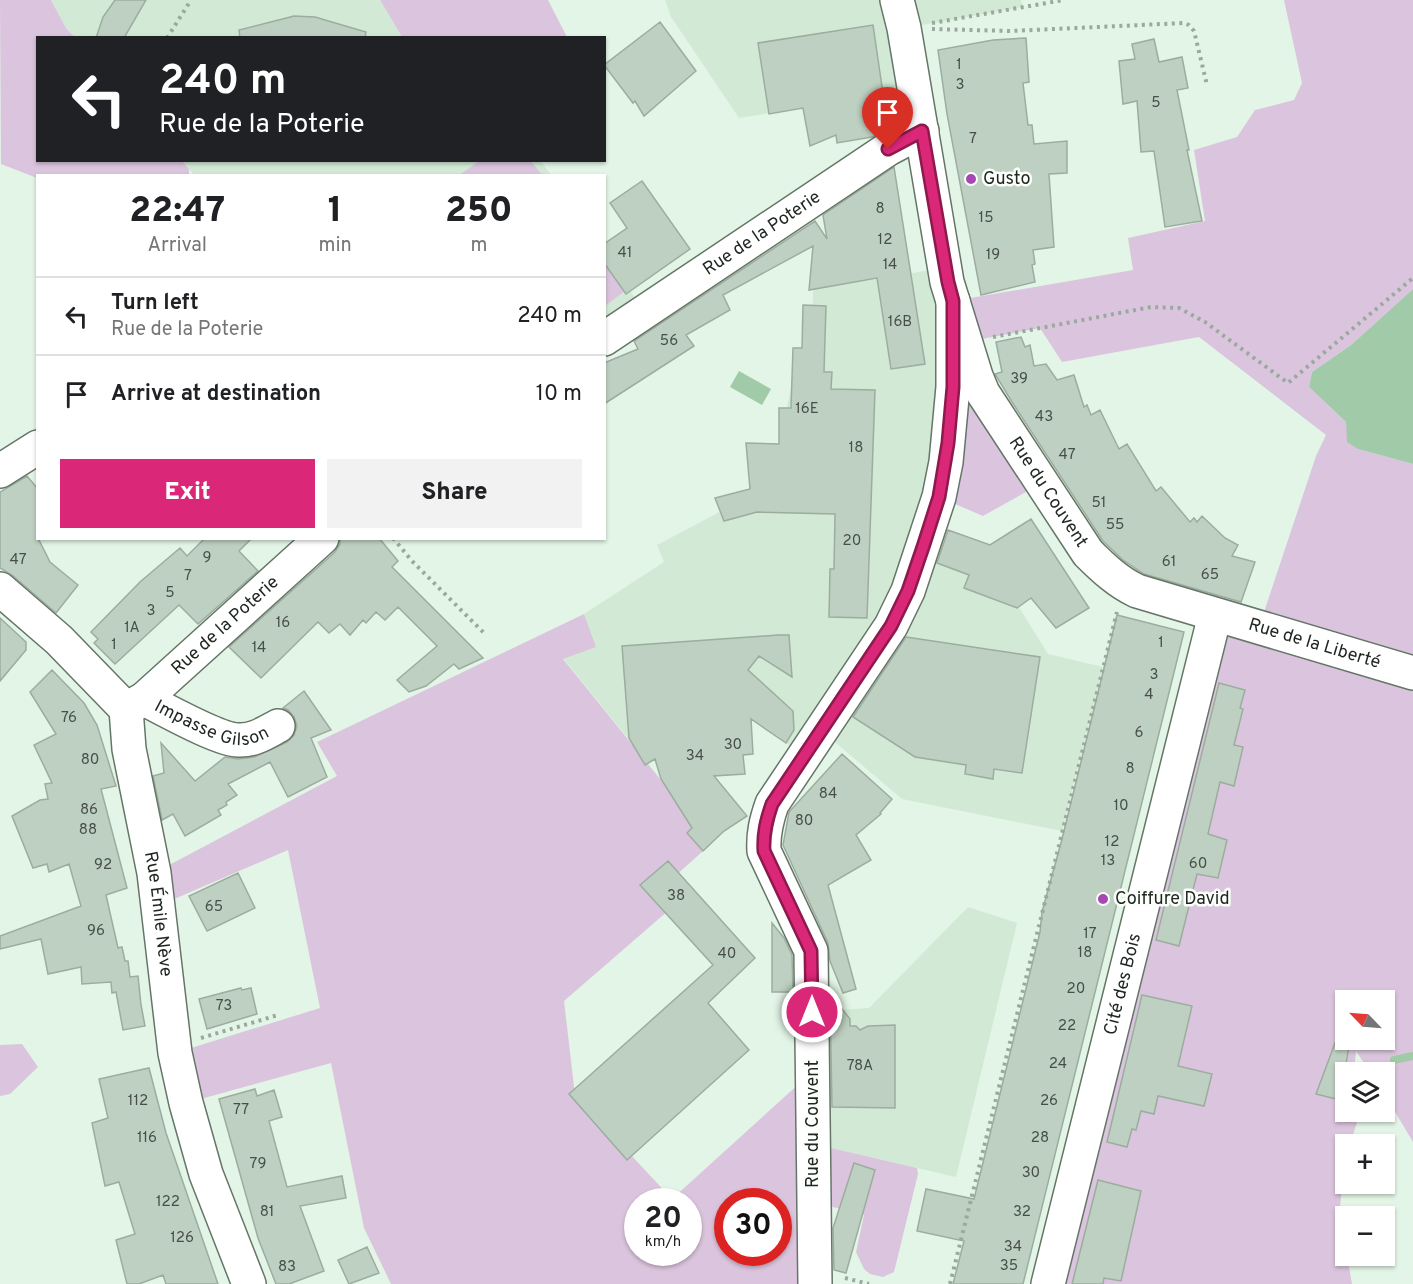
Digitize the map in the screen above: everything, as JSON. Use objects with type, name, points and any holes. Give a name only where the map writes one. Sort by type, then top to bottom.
[{"type":"street","name":"Rue du Couvent","points":[[901,14],[948,282],[983,393],[1088,553],[1107,572],[1124,585],[1152,597],[1215,615]]},
{"type":"street","name":"Rue de la Poterie","points":[[606,338],[888,149],[922,131]]},
{"type":"street","name":"Rue du Couvent","points":[[815,1284],[811,951],[764,851],[763,836],[772,804],[891,626],[908,591],[939,497],[946,462],[953,387],[953,301]]},
{"type":"street","points":[[0,471],[36,448]]},
{"type":"street","name":"Rue de la Poterie","points":[[135,704],[320,540]]},
{"type":"street","points":[[0,589],[135,704]]},
{"type":"street","name":"Rue de la Liberté","points":[[1215,615],[1413,673]]},
{"type":"street","name":"Cité des Bois","points":[[1048,1284],[1215,615]]},
{"type":"street","name":"Impasse Gilson","points":[[135,704],[236,741],[254,739],[278,726]]},
{"type":"street","name":"Rue Émile Nève","points":[[135,704],[129,749],[154,873],[174,1045],[186,1102],[206,1174],[249,1284]]},
{"type":"path","points":[[168,36],[190,0]]},
{"type":"path","points":[[901,14],[1064,0]]},
{"type":"path","points":[[901,14],[1011,31],[1184,23],[1194,31],[1207,85]]},
{"type":"path","points":[[966,342],[1151,307],[1179,308],[1205,322],[1288,383],[1413,278]]},
{"type":"path","points":[[395,540],[412,561],[484,633]]},
{"type":"path","points":[[950,1284],[1124,585]]},
{"type":"path","points":[[174,1045],[278,1016]]},
{"type":"shaded area","points":[[0,0],[51,0],[66,28],[74,36],[36,36],[36,162],[183,162],[189,169],[189,174],[36,174],[36,178],[1,164]]},
{"type":"shaded area","points":[[51,0],[380,0],[401,36],[74,36],[66,28]]},
{"type":"shaded area","points":[[380,0],[548,0],[566,36],[401,36]]},
{"type":"shaded area","points":[[665,0],[1021,0],[1023,7],[905,28],[915,89],[739,118],[671,17]]},
{"type":"shaded area","points":[[1284,0],[1413,0],[1413,289],[1351,345],[1312,372],[1309,387],[1346,422],[1358,449],[1413,464],[1413,1142],[1395,1112],[1395,1062],[1363,1062],[1356,1051],[1355,1062],[1335,1062],[1335,1122],[1357,1122],[1353,1134],[1335,1134],[1335,1194],[1341,1194],[1340,1206],[1335,1206],[1335,1266],[1349,1266],[1352,1284],[1048,1284],[1215,615],[1259,627],[1316,456],[1326,435],[1199,337],[1062,362],[1040,328],[966,342],[1042,483],[983,516],[939,497],[953,301],[1133,270],[1128,238],[1205,221],[1194,150],[1237,137],[1255,110],[1294,100],[1302,83]]},
{"type":"shaded area","points":[[183,162],[541,162],[550,174],[193,174]]},
{"type":"shaded area","points":[[478,162],[532,162],[541,174],[460,174]]},
{"type":"shaded area","points":[[606,257],[645,312],[606,338]]},
{"type":"shaded area","points":[[606,265],[625,291],[606,305]]},
{"type":"shaded area","points":[[945,267],[947,282],[921,554],[973,574],[1015,601],[1048,654],[1103,667],[1062,831],[902,799],[822,731],[804,756],[757,722],[757,716],[675,721],[631,742],[563,658],[595,647],[584,614],[664,562],[657,545],[725,509],[756,489],[750,443],[779,443],[795,370],[795,347],[812,347],[813,288]]},
{"type":"shaded area","points":[[1413,289],[1413,464],[1358,449],[1347,442],[1346,422],[1309,387],[1312,372],[1351,345]]},
{"type":"shaded area","points":[[739,371],[771,389],[762,405],[730,387]]},
{"type":"shaded area","points":[[584,614],[596,647],[563,659],[712,843],[655,894],[669,910],[564,1001],[575,1095],[662,1188],[624,1188],[624,1266],[702,1266],[702,1188],[684,1188],[813,1071],[814,1144],[917,1168],[918,1174],[894,1272],[883,1277],[870,1274],[864,1269],[856,1252],[864,1215],[814,1202],[815,1284],[391,1284],[364,1228],[331,1063],[186,1103],[175,1053],[320,1008],[288,850],[158,906],[154,873],[337,776],[317,742]]},
{"type":"shaded area","points":[[968,907],[1017,923],[956,1177],[813,1144],[812,1012],[869,1008]]},
{"type":"shaded area","points":[[22,1044],[38,1067],[10,1094],[0,1096],[0,1045]]},
{"type":"building","points":[[115,0],[146,0],[125,36],[97,36],[103,17]]},
{"type":"building","points":[[294,16],[315,17],[366,32],[365,36],[240,36],[239,30]]},
{"type":"building","points":[[660,22],[696,71],[644,116],[635,101],[633,103],[606,68],[606,63]]},
{"type":"building","points":[[873,25],[888,128],[872,137],[837,143],[836,135],[810,146],[803,108],[769,114],[758,43]]},
{"type":"building","points":[[1026,38],[1029,82],[1023,83],[1028,125],[1032,125],[1034,144],[1067,141],[1067,173],[1049,174],[1054,247],[1033,250],[1035,264],[1032,265],[1035,282],[981,295],[947,114],[938,50],[993,40]]},
{"type":"building","points":[[1154,39],[1159,62],[1182,57],[1188,88],[1177,90],[1202,221],[1165,227],[1154,151],[1141,152],[1137,101],[1123,104],[1119,61],[1135,59],[1132,44]]},
{"type":"building","points":[[894,167],[925,364],[891,369],[877,278],[809,290],[813,246],[723,295],[730,310],[686,335],[694,346],[606,403],[606,362],[638,349],[634,341],[815,221],[827,239],[823,215]]},
{"type":"building","points":[[642,181],[690,249],[626,294],[606,266],[606,243],[627,228],[610,203]]},
{"type":"building","points":[[803,305],[826,306],[824,372],[832,372],[831,389],[875,390],[867,618],[829,617],[830,569],[834,569],[835,514],[757,512],[724,521],[715,498],[750,489],[746,443],[779,444],[779,408],[791,408],[793,348],[802,348]]},
{"type":"building","points":[[1021,337],[1025,347],[1030,345],[1034,366],[1046,364],[1057,380],[1074,375],[1084,407],[1087,405],[1091,415],[1100,410],[1119,449],[1127,444],[1156,491],[1161,487],[1190,522],[1194,518],[1197,522],[1202,516],[1225,538],[1238,545],[1232,556],[1255,562],[1241,602],[1144,574],[1123,560],[1103,541],[995,374],[1002,372],[996,342]]},
{"type":"building","points":[[27,476],[36,487],[36,540],[39,540],[50,562],[78,585],[56,613],[12,575],[0,568],[0,492]]},
{"type":"building","points":[[1031,519],[1089,608],[1056,628],[1031,598],[1017,608],[964,588],[969,575],[937,563],[948,530],[990,545]]},
{"type":"building","points":[[203,540],[250,540],[239,551],[258,571],[198,624],[179,605],[115,664],[94,643],[98,639],[91,632],[140,582],[180,548],[187,556]]},
{"type":"building","points":[[340,540],[381,540],[398,561],[392,567],[483,658],[459,669],[454,664],[426,686],[409,692],[397,680],[437,646],[398,607],[385,620],[376,612],[366,623],[363,620],[350,635],[340,624],[329,633],[318,622],[261,678],[229,647],[335,552]]},
{"type":"building","points":[[1117,615],[1184,632],[1023,1284],[953,1284],[964,1241],[917,1231],[926,1189],[974,1199],[1040,932],[1042,912]]},
{"type":"building","points":[[0,618],[26,642],[26,650],[0,681]]},
{"type":"building","points":[[789,635],[792,677],[759,656],[748,670],[793,711],[794,730],[786,743],[751,719],[753,754],[743,755],[745,774],[714,776],[747,816],[724,831],[703,851],[687,833],[692,828],[661,779],[655,759],[645,765],[629,738],[622,646]]},
{"type":"building","points":[[906,637],[1040,657],[1022,773],[994,769],[993,779],[965,774],[966,765],[915,757],[853,717]]},
{"type":"building","points":[[52,670],[84,703],[97,725],[116,786],[101,789],[127,888],[106,895],[118,948],[122,947],[125,961],[128,961],[130,977],[138,976],[145,1026],[123,1030],[116,992],[112,993],[111,982],[82,984],[81,967],[48,974],[41,939],[0,949],[0,936],[81,906],[69,864],[49,872],[47,864],[33,868],[12,816],[40,800],[48,799],[45,784],[52,783],[34,745],[56,734],[30,692]]},
{"type":"building","points":[[1219,683],[1245,690],[1234,745],[1243,747],[1234,786],[1220,782],[1208,834],[1227,840],[1218,878],[1197,874],[1179,946],[1156,940]]},
{"type":"building","points":[[304,691],[331,730],[311,738],[327,777],[288,797],[270,762],[228,784],[237,795],[218,810],[221,815],[185,836],[173,814],[162,820],[153,776],[164,773],[161,743],[195,781],[225,757],[238,759],[254,757],[287,742],[294,735],[297,726],[294,717],[283,708]]},
{"type":"building","points":[[842,754],[892,799],[881,814],[856,835],[871,860],[828,885],[856,989],[843,993],[830,961],[828,943],[783,845],[789,812]]},
{"type":"building","points":[[668,861],[755,958],[708,1003],[749,1050],[627,1160],[569,1094],[713,965],[640,885]]},
{"type":"building","points":[[238,873],[255,908],[207,931],[189,896]]},
{"type":"building","points":[[772,923],[784,938],[792,955],[793,992],[772,992]]},
{"type":"building","points":[[241,988],[242,990],[251,988],[257,1014],[207,1029],[199,999]]},
{"type":"building","points":[[830,994],[850,1019],[850,1026],[856,1026],[860,1030],[868,1026],[895,1025],[895,1108],[832,1107]]},
{"type":"building","points":[[1142,995],[1192,1006],[1178,1066],[1212,1074],[1204,1106],[1158,1096],[1154,1114],[1141,1111],[1136,1130],[1132,1129],[1127,1147],[1107,1142]]},
{"type":"building","points":[[1335,1043],[1335,1050],[1348,1050],[1346,1062],[1335,1062],[1335,1099],[1316,1094]]},
{"type":"building","points":[[149,1068],[166,1133],[218,1284],[166,1284],[163,1275],[139,1284],[127,1284],[116,1240],[135,1234],[119,1182],[105,1186],[92,1123],[108,1118],[99,1079]]},
{"type":"building","points":[[255,1089],[257,1096],[274,1090],[282,1117],[269,1121],[287,1187],[342,1176],[346,1198],[300,1206],[324,1271],[289,1284],[276,1284],[258,1238],[219,1099]]},
{"type":"building","points":[[854,1163],[875,1170],[846,1273],[834,1270],[833,1228]]},
{"type":"building","points":[[1098,1180],[1141,1191],[1121,1281],[1104,1278],[1103,1284],[1072,1284]]},
{"type":"building","points":[[367,1247],[379,1273],[349,1284],[338,1260]]},
{"type":"waterway","points":[[1394,1060],[1413,1056]]},
{"type":"place","name":"Gusto","points":[[971,179]]},
{"type":"place","name":"Coiffure David","points":[[1103,899]]},
{"type":"route","points":[[812,1012],[811,951],[764,851],[763,836],[766,819],[772,804],[891,626],[908,591],[939,497],[946,462],[953,387],[953,301],[922,131],[888,149]]}]
